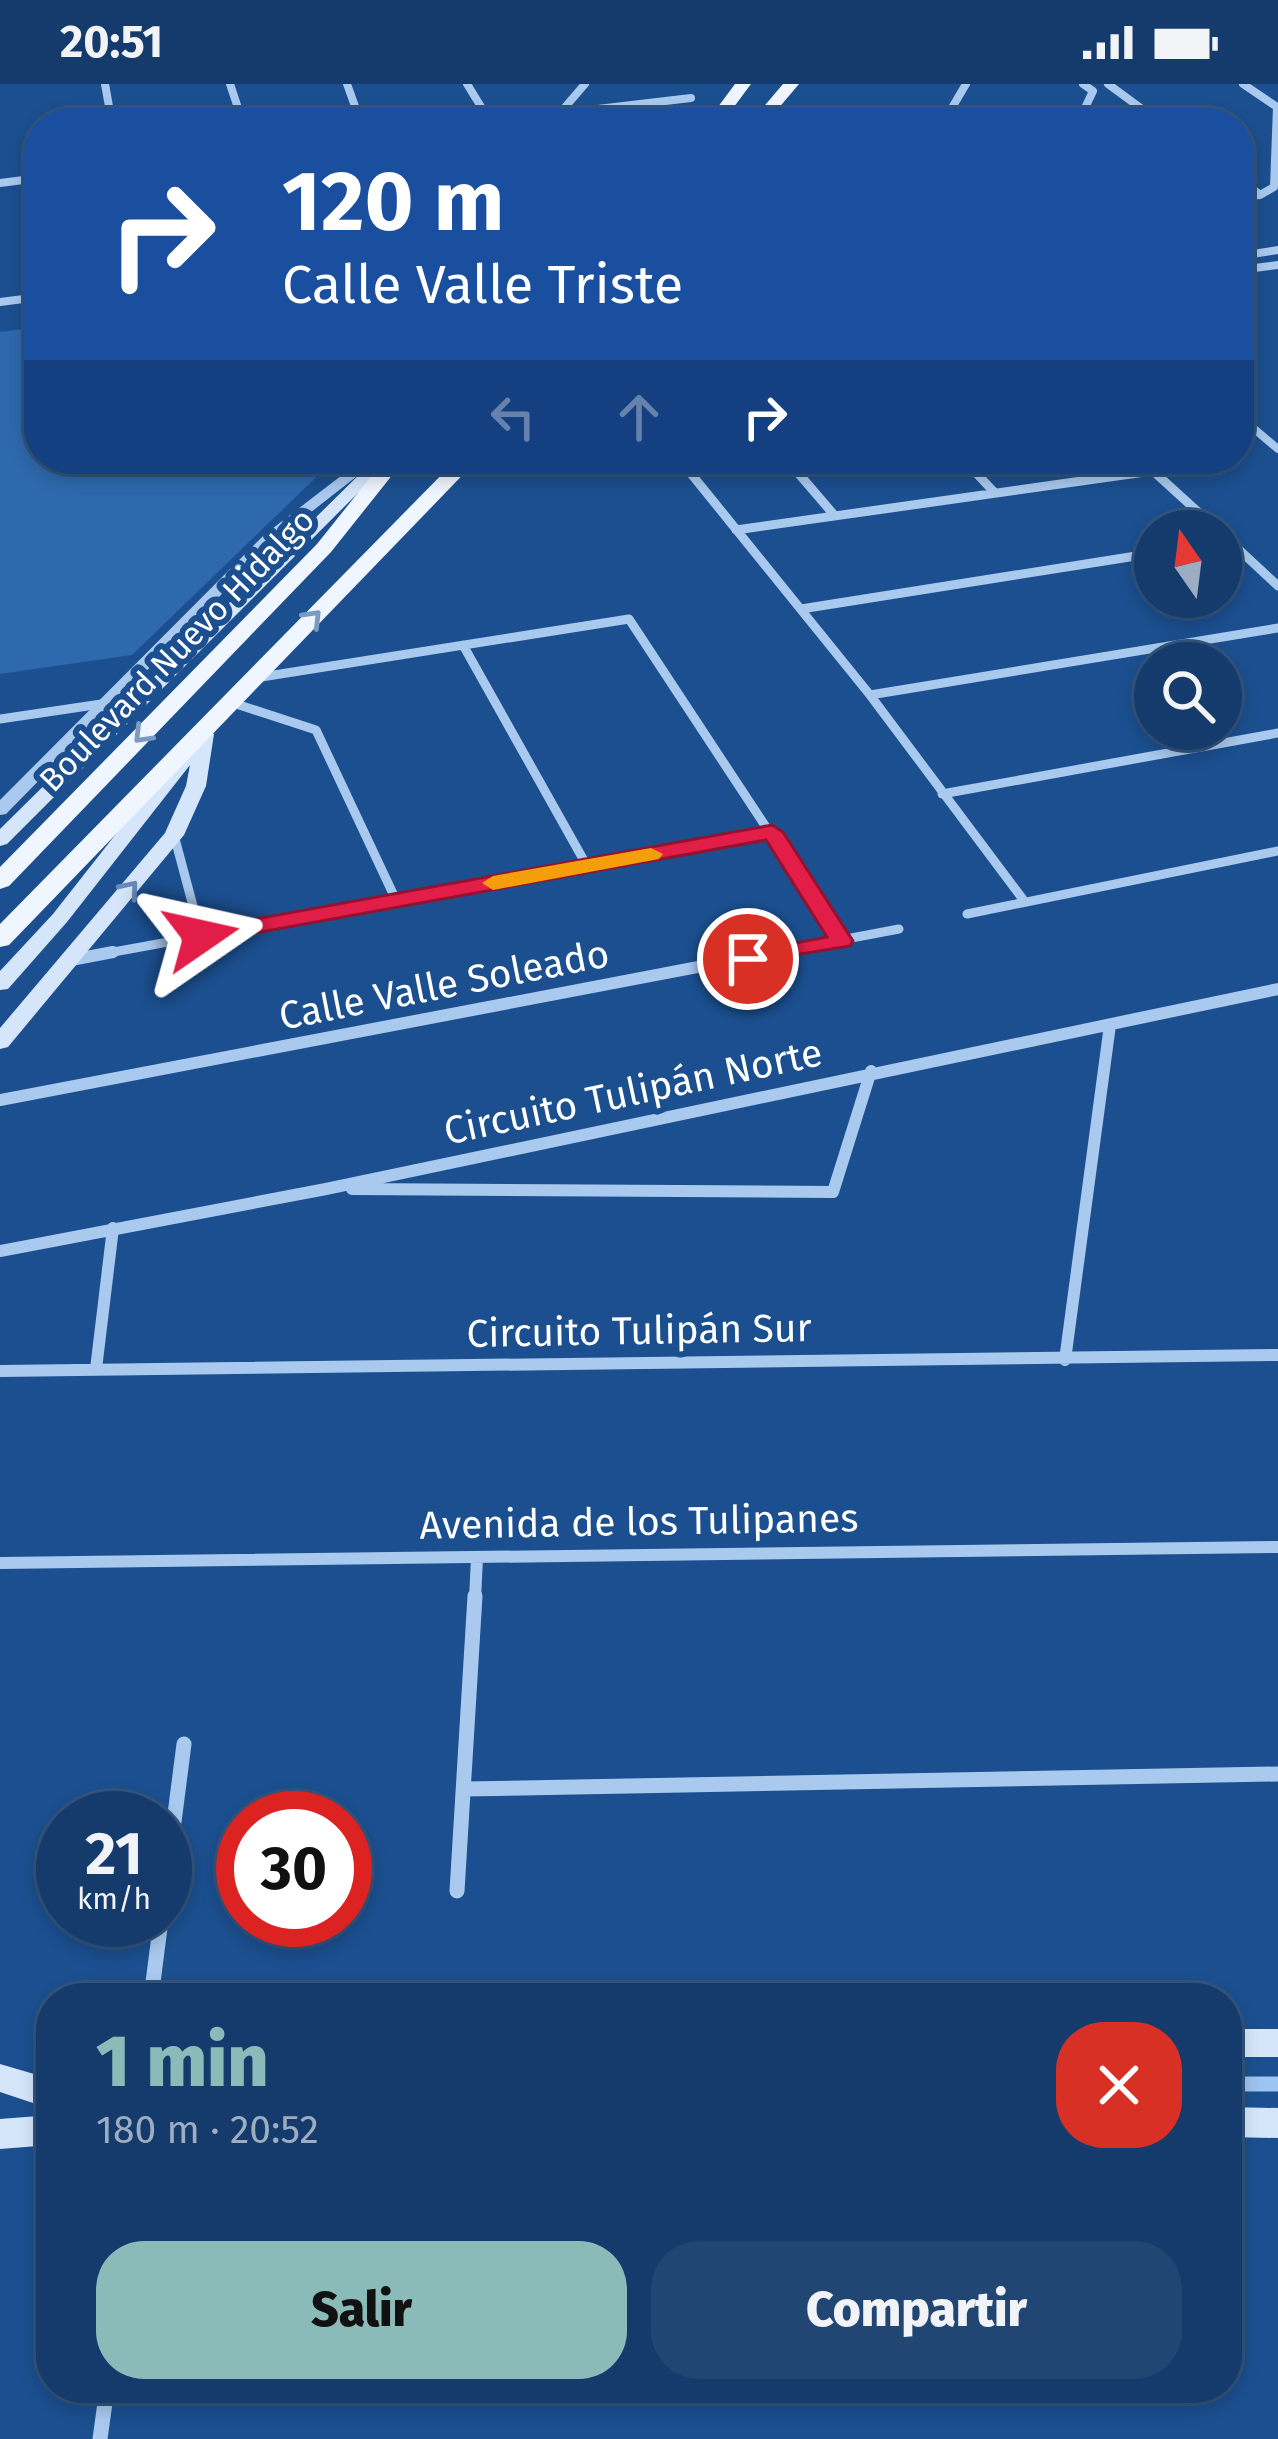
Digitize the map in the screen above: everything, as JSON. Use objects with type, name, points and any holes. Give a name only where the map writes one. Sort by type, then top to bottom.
[{"type":"main road","points":[[771,108],[792,84]]},
{"type":"main road","name":"Boulevard Nuevo Hidalgo","points":[[0,841],[369,474]]},
{"type":"main road","name":"Boulevard Nuevo Hidalgo","points":[[0,881],[324,548],[382,474]]},
{"type":"main road","name":"Boulevard Nuevo Hidalgo","points":[[0,939],[205,734],[453,474]]},
{"type":"main road","points":[[0,1042],[174,836],[196,786],[205,734]]},
{"type":"main road","name":"Boulevard Nuevo Hidalgo","points":[[0,984],[60,918],[205,734]]},
{"type":"main road","points":[[1242,2043],[1278,2042]]},
{"type":"main road","points":[[0,2078],[36,2089]]},
{"type":"main road","points":[[1242,2122],[1278,2123]]},
{"type":"main road","points":[[0,2134],[36,2131]]},
{"type":"street","points":[[564,108],[585,84]]},
{"type":"street","points":[[682,108],[702,84]]},
{"type":"street","points":[[1084,84],[1093,91],[1085,108]]},
{"type":"street","points":[[1108,84],[1140,108]]},
{"type":"street","points":[[1244,84],[1277,106],[1274,187],[1254,196]]},
{"type":"street","points":[[604,108],[691,98]]},
{"type":"street","points":[[1254,190],[1260,195]]},
{"type":"street","points":[[1254,429],[1278,449]]},
{"type":"street","name":"Boulevard Nuevo Hidalgo","points":[[0,810],[269,538],[352,474]]},
{"type":"street","points":[[692,474],[871,695],[1025,902]]},
{"type":"street","points":[[801,474],[836,516]]},
{"type":"street","points":[[977,474],[994,492]]},
{"type":"street","points":[[736,530],[1129,474]]},
{"type":"street","points":[[1155,474],[1195,510]]},
{"type":"street","points":[[801,609],[1134,556]]},
{"type":"street","points":[[1242,556],[1278,586]]},
{"type":"street","points":[[256,678],[629,619],[841,941]]},
{"type":"street","points":[[871,695],[1278,628]]},
{"type":"street","points":[[464,645],[587,866]]},
{"type":"street","points":[[0,719],[108,703]]},
{"type":"street","points":[[233,703],[316,730],[396,900]]},
{"type":"street","points":[[942,794],[1278,733]]},
{"type":"street","points":[[71,960],[772,832]]},
{"type":"street","points":[[174,836],[201,936]]},
{"type":"street","points":[[967,914],[1278,851]]},
{"type":"street","name":"Calle Valle Soleado","points":[[0,1100],[899,929]]},
{"type":"street","name":"Circuito Tulipán Norte","points":[[0,1251],[326,1189],[1278,988]]},
{"type":"street","points":[[1065,1360],[1111,1025]]},
{"type":"street","points":[[326,1189],[832,1192],[871,1071]]},
{"type":"street","points":[[96,1369],[113,1228]]},
{"type":"street","name":"Circuito Tulipán Sur","points":[[0,1371],[1278,1355]]},
{"type":"street","name":"Avenida de los Tulipanes","points":[[0,1563],[1278,1547]]},
{"type":"street","points":[[458,1891],[477,1558]]},
{"type":"street","points":[[178,1791],[184,1744]]},
{"type":"street","points":[[465,1789],[1278,1774]]},
{"type":"street","points":[[153,1983],[158,1947]]},
{"type":"street","points":[[100,2439],[105,2403]]},
{"type":"shaded area","points":[[24,329],[24,474],[319,474],[132,655],[0,674],[0,332]]},
{"type":"waterway","points":[[1242,2084],[1278,2084]]},
{"type":"slow traffic","points":[[493,883],[651,854]]},
{"type":"route","points":[[201,936],[772,832],[841,941],[748,959]]}]
